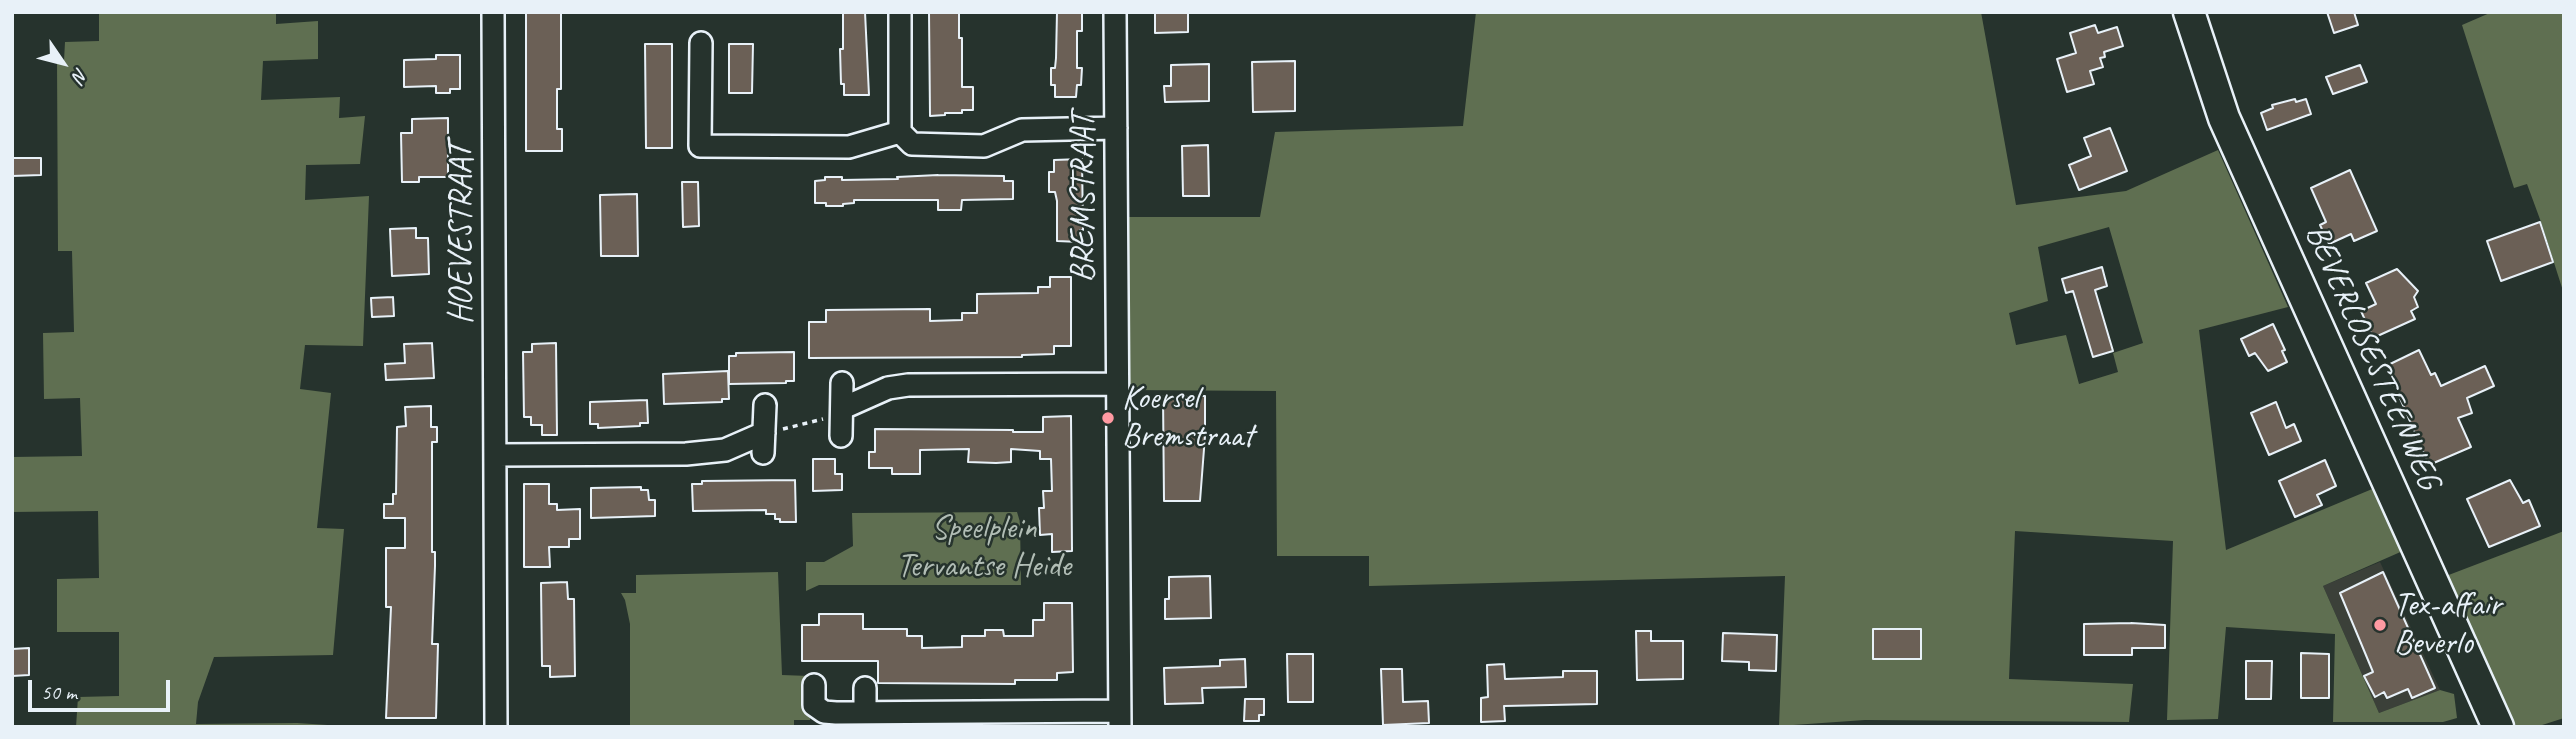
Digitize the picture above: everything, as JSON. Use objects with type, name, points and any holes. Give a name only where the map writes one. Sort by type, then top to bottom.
[{"type":"street","name":"HOEVESTRAAT","points":[[493,12],[496,727]]},
{"type":"street","points":[[900,12],[900,132],[912,144],[984,146],[1022,130],[1116,128]]},
{"type":"street","name":"BREMSTRAAT","points":[[814,685],[814,705],[824,712],[1120,719],[1115,12]]},
{"type":"street","name":"BEVERLOSESTEENWEG","points":[[2189,12],[2224,118],[2492,725]]},
{"type":"street","points":[[701,43],[700,146],[849,147],[900,132]]},
{"type":"street","points":[[841,436],[842,383]]},
{"type":"street","points":[[843,408],[888,388],[908,385],[1117,384]]},
{"type":"street","points":[[495,455],[687,454],[764,443],[765,405]]},
{"type":"street","points":[[865,688],[865,713]]},
{"type":"path","points":[[764,443],[803,425],[835,415],[843,408]]},
{"type":"shaded area","name":"Tex-affair Beverlo","points":[[2380,562],[2440,690],[2379,713],[2323,586]]},
{"type":"green space","points":[[99,12],[276,12],[276,24],[318,21],[318,59],[263,61],[261,100],[340,97],[339,118],[365,116],[360,164],[306,165],[305,200],[369,196],[363,346],[305,345],[300,389],[331,393],[317,528],[344,529],[333,655],[214,657],[198,702],[196,724],[297,723],[358,727],[76,727],[78,697],[119,696],[119,632],[57,632],[57,579],[99,578],[98,511],[12,512],[12,457],[82,456],[80,398],[44,399],[43,333],[74,332],[72,251],[58,251],[57,61],[64,61],[65,42],[99,41]]},
{"type":"green space","points":[[1476,12],[1981,12],[2016,205],[2126,191],[2218,150],[2288,307],[2199,330],[2226,550],[2377,487],[2405,550],[2323,586],[2379,713],[2440,690],[2454,694],[2457,718],[2443,722],[2333,722],[2335,634],[2226,627],[2218,719],[2167,720],[2173,541],[2015,531],[2009,679],[2133,684],[2129,722],[1865,720],[1779,726],[1785,576],[1369,586],[1369,556],[1277,556],[1276,391],[1125,390],[1125,217],[1260,217],[1275,132],[1463,126]],"holes":[[[2109,227],[2143,343],[2113,353],[2118,372],[2079,384],[2066,335],[2016,345],[2009,313],[2048,301],[2038,247]]]},
{"type":"green space","points":[[2492,12],[2564,12],[2564,294],[2527,184],[2514,188],[2462,25]]},
{"type":"green space","name":"Speelplein Tervantse Heide","points":[[1017,512],[1020,522],[1021,585],[819,585],[806,591],[806,562],[824,562],[853,546],[852,513]]},
{"type":"green space","points":[[2564,531],[2564,718],[2536,727],[2515,727],[2446,576]]},
{"type":"green space","points":[[778,572],[782,675],[809,676],[810,720],[794,720],[794,727],[630,727],[630,624],[621,593],[636,593],[636,575]]},
{"type":"building","points":[[526,12],[561,12],[561,89],[557,89],[557,129],[562,129],[562,151],[526,151]]},
{"type":"building","points":[[843,12],[865,12],[869,95],[844,95],[840,49],[843,49]]},
{"type":"building","points":[[929,12],[959,12],[962,87],[973,87],[973,110],[930,116]]},
{"type":"building","points":[[1057,12],[1082,12],[1082,31],[1077,31],[1077,68],[1082,68],[1081,85],[1077,85],[1076,97],[1055,97],[1055,85],[1051,85],[1051,68],[1055,68],[1056,58]]},
{"type":"building","points":[[1188,12],[1188,32],[1155,33],[1155,13]]},
{"type":"building","points":[[2327,12],[2354,12],[2358,25],[2334,33]]},
{"type":"building","points":[[2095,25],[2098,33],[2117,27],[2123,46],[2104,52],[2105,57],[2100,58],[2103,67],[2090,71],[2094,84],[2067,92],[2057,59],[2076,53],[2070,33]]},
{"type":"building","points":[[645,44],[672,44],[672,148],[646,148]]},
{"type":"building","points":[[729,44],[753,44],[752,93],[729,93]]},
{"type":"building","points":[[436,55],[460,55],[460,89],[450,89],[450,93],[436,93],[436,86],[404,87],[404,60],[436,59]]},
{"type":"building","points":[[1295,61],[1295,111],[1253,112],[1252,62]]},
{"type":"building","points":[[1209,64],[1209,101],[1165,102],[1164,86],[1171,86],[1171,65]]},
{"type":"building","points":[[2360,65],[2367,82],[2333,94],[2326,77]]},
{"type":"building","points":[[2295,99],[2296,102],[2306,99],[2311,114],[2267,130],[2261,113],[2273,108],[2272,105]]},
{"type":"building","points":[[448,118],[448,177],[419,177],[419,182],[402,182],[401,133],[412,133],[412,119]]},
{"type":"building","points":[[2110,128],[2127,171],[2079,190],[2069,165],[2091,156],[2084,138]]},
{"type":"building","points":[[1208,145],[1209,196],[1183,196],[1182,146]]},
{"type":"building","points":[[12,158],[41,158],[41,175],[12,176]]},
{"type":"building","points":[[1082,159],[1083,230],[1080,230],[1080,242],[1057,241],[1057,201],[1055,192],[1049,192],[1049,172],[1054,172],[1054,160]]},
{"type":"building","points":[[2350,170],[2377,231],[2354,241],[2351,234],[2329,244],[2320,225],[2326,222],[2311,188]]},
{"type":"building","points":[[938,175],[1004,176],[1004,181],[1013,181],[1013,199],[962,200],[961,210],[938,210],[938,200],[854,200],[854,203],[843,206],[815,203],[815,181],[825,180],[825,177],[842,177],[842,180]]},
{"type":"building","points":[[682,182],[698,182],[699,226],[683,227]]},
{"type":"building","points":[[637,194],[638,256],[601,256],[600,195]]},
{"type":"building","points":[[2540,222],[2553,262],[2501,281],[2487,241]]},
{"type":"building","points":[[416,228],[416,238],[428,238],[429,274],[392,276],[390,229]]},
{"type":"building","points":[[2102,267],[2107,286],[2095,290],[2113,351],[2093,357],[2073,291],[2066,293],[2062,279]]},
{"type":"building","points":[[2397,269],[2418,291],[2414,297],[2418,307],[2411,311],[2415,319],[2373,338],[2361,311],[2376,304],[2366,283]]},
{"type":"building","points":[[1050,277],[1071,277],[1071,346],[1054,346],[1054,354],[1022,357],[809,358],[809,322],[826,322],[826,310],[930,309],[930,321],[962,320],[962,313],[977,313],[977,294],[1038,293],[1038,287],[1050,287]]},
{"type":"building","points":[[393,297],[394,316],[372,317],[371,298]]},
{"type":"building","points":[[2273,324],[2285,350],[2282,351],[2287,362],[2268,371],[2255,353],[2249,356],[2241,339]]},
{"type":"building","points":[[432,343],[434,378],[386,380],[385,364],[405,363],[404,344]]},
{"type":"building","points":[[556,343],[557,435],[542,435],[542,425],[531,425],[531,417],[524,417],[523,352],[532,352],[532,344]]},
{"type":"building","points":[[2419,350],[2431,375],[2435,373],[2441,386],[2485,366],[2494,386],[2467,398],[2472,413],[2458,418],[2471,447],[2429,465],[2386,366]]},
{"type":"building","points":[[794,352],[794,381],[729,384],[729,356],[736,356],[736,353]]},
{"type":"building","points":[[728,371],[729,399],[722,399],[722,402],[664,404],[663,374]]},
{"type":"building","points":[[1163,396],[1205,396],[1200,501],[1164,501]]},
{"type":"building","points":[[647,400],[648,423],[640,423],[640,426],[598,428],[598,424],[590,424],[590,402]]},
{"type":"building","points":[[2276,402],[2286,428],[2294,424],[2301,441],[2269,455],[2251,413]]},
{"type":"building","points":[[431,406],[431,427],[437,427],[437,442],[432,442],[432,552],[435,552],[435,566],[432,644],[438,644],[436,718],[386,718],[391,607],[386,607],[386,548],[405,548],[405,518],[384,518],[384,504],[393,504],[393,494],[396,494],[397,427],[406,426],[405,407]]},
{"type":"building","points":[[1071,416],[1072,551],[1052,552],[1052,534],[1040,535],[1039,508],[1044,508],[1043,491],[1052,491],[1051,459],[1040,459],[1040,451],[1011,449],[1011,462],[996,463],[968,462],[969,449],[920,450],[920,474],[892,474],[892,468],[869,468],[869,452],[875,452],[875,429],[1043,432],[1043,417]]},
{"type":"building","points":[[813,459],[835,459],[835,474],[842,474],[842,490],[813,491]]},
{"type":"building","points":[[2325,460],[2336,486],[2317,495],[2322,505],[2295,517],[2279,481]]},
{"type":"building","points":[[795,480],[796,522],[780,522],[780,519],[775,519],[775,514],[766,514],[766,510],[693,511],[692,484],[702,484],[702,481]]},
{"type":"building","points":[[2510,480],[2523,503],[2529,500],[2540,526],[2489,547],[2467,499]]},
{"type":"building","points":[[524,484],[549,484],[549,504],[557,504],[557,510],[580,509],[580,539],[569,539],[569,547],[549,547],[550,567],[524,567]]},
{"type":"building","points":[[641,487],[641,490],[648,490],[649,500],[655,500],[655,516],[591,518],[591,488]]},
{"type":"building","name":"Tex-affair Beverlo","points":[[2383,572],[2435,688],[2412,698],[2408,689],[2387,698],[2384,692],[2375,697],[2364,676],[2373,672],[2340,593]]},
{"type":"building","points":[[1210,576],[1211,618],[1165,619],[1169,577]]},
{"type":"building","points":[[567,582],[568,599],[574,599],[575,676],[550,677],[550,666],[542,666],[541,583]]},
{"type":"building","points":[[1044,603],[1072,603],[1073,672],[1057,673],[1057,680],[1015,680],[1015,684],[878,683],[878,661],[802,661],[802,625],[819,625],[819,614],[863,614],[863,629],[907,629],[907,636],[922,636],[922,648],[962,647],[962,636],[985,636],[985,630],[1003,630],[1004,636],[1033,636],[1033,620],[1044,620]]},
{"type":"building","points":[[2084,624],[2165,625],[2165,648],[2132,648],[2132,655],[2084,655]]},
{"type":"building","points":[[1873,629],[1921,629],[1921,659],[1873,659]]},
{"type":"building","points":[[1636,631],[1651,631],[1651,641],[1683,641],[1683,679],[1637,680]]},
{"type":"building","points":[[1723,633],[1777,635],[1776,671],[1749,670],[1749,662],[1722,661]]},
{"type":"building","points":[[29,648],[29,675],[12,676],[12,649]]},
{"type":"building","points":[[2301,653],[2329,654],[2329,698],[2301,698]]},
{"type":"building","points":[[1287,654],[1313,654],[1313,702],[1288,702]]},
{"type":"building","points":[[1245,659],[1246,687],[1202,688],[1203,703],[1165,704],[1164,668],[1220,666],[1220,660]]},
{"type":"building","points":[[2246,661],[2272,661],[2271,699],[2246,699]]},
{"type":"building","points":[[1504,664],[1505,679],[1563,677],[1563,671],[1597,671],[1597,704],[1504,706],[1505,721],[1481,722],[1481,698],[1488,697],[1487,665]]},
{"type":"building","points":[[1381,669],[1402,669],[1403,702],[1428,701],[1429,723],[1383,725]]},
{"type":"building","points":[[1245,699],[1264,699],[1264,715],[1259,715],[1259,721],[1244,721]]},
{"type":"place","name":"Koersel Bremstraat","points":[[1108,418]]},
{"type":"place","name":"Tex-affair Beverlo","points":[[2380,625]]}]
